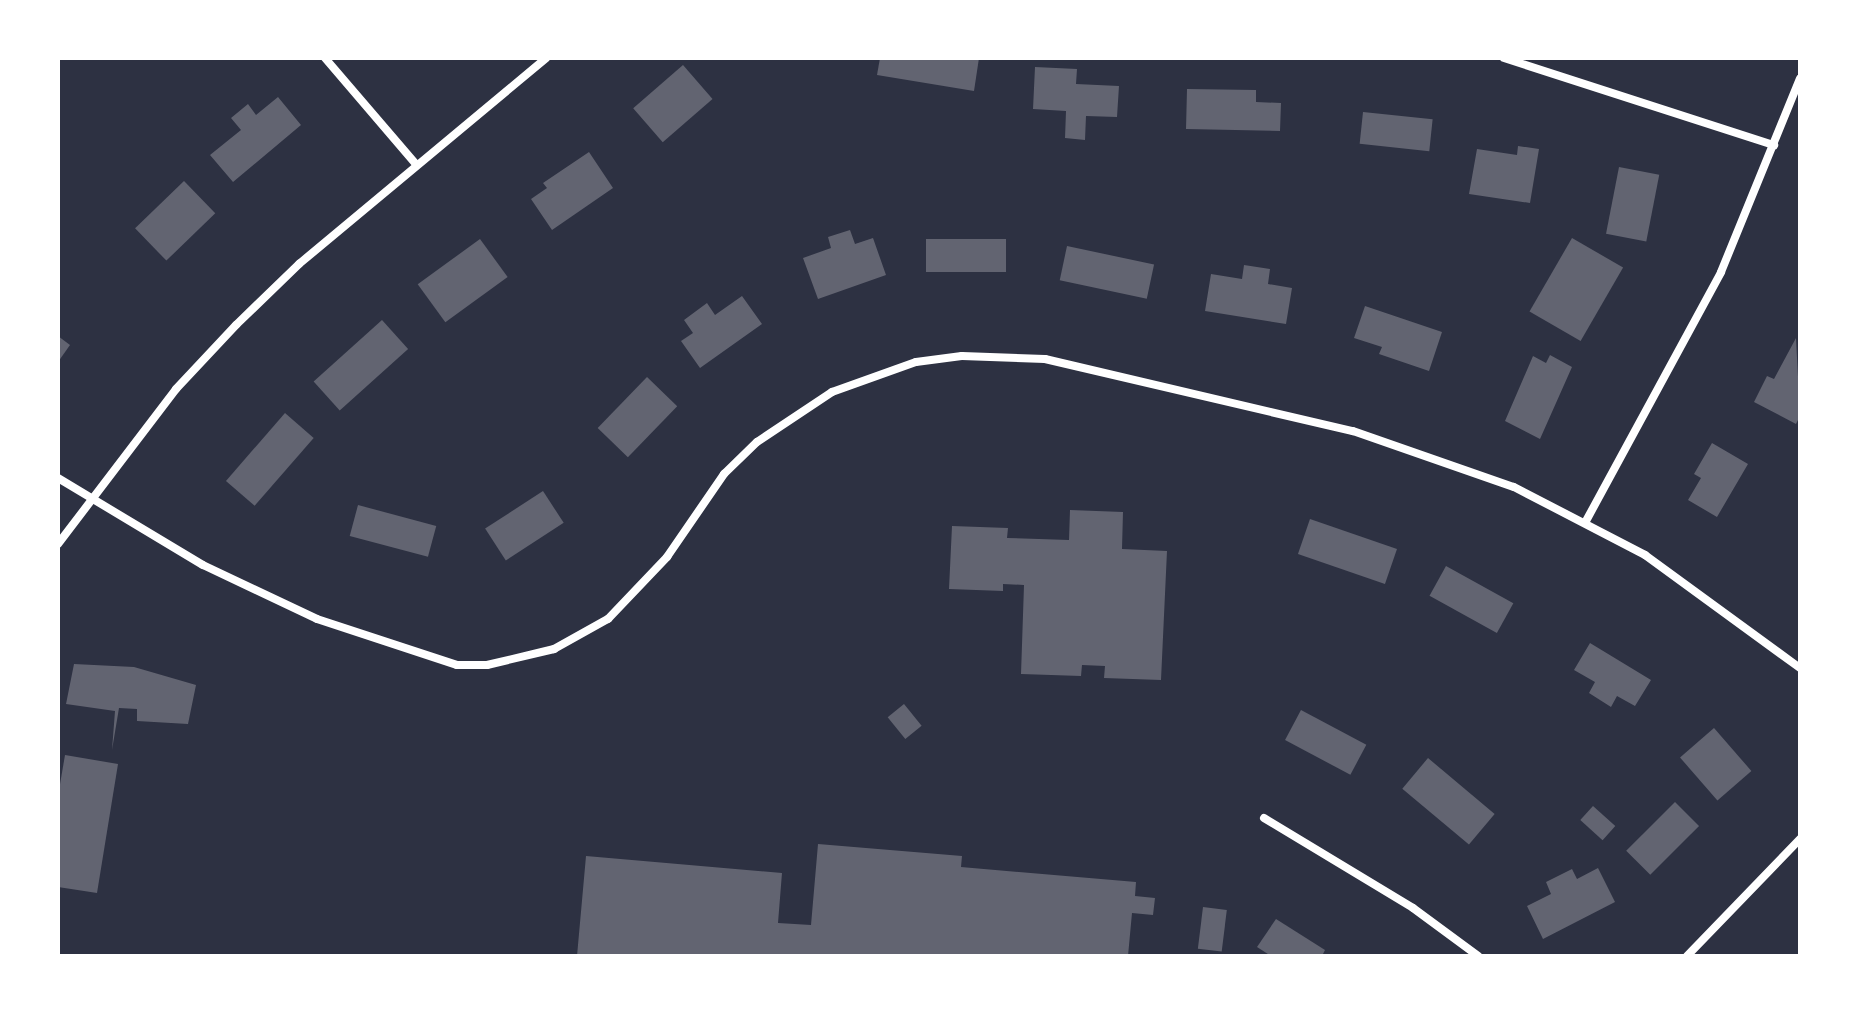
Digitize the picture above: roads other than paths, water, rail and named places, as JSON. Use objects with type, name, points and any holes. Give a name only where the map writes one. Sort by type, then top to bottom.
[{"type":"street","points":[[325,58],[416,164]]},
{"type":"street","points":[[58,544],[89,499],[236,325],[416,164],[546,58]]},
{"type":"street","points":[[1504,58],[1774,145]]},
{"type":"street","points":[[1586,521],[1721,272],[1800,78]]},
{"type":"street","points":[[58,478],[203,565],[317,619],[457,665],[517,660],[582,636],[640,590],[724,474],[788,418],[880,372],[962,356],[1045,359],[1353,431],[1514,487],[1586,521],[1645,555],[1800,668]]},
{"type":"street","points":[[1264,818],[1413,908],[1478,956]]},
{"type":"street","points":[[1687,956],[1800,839]]}]
